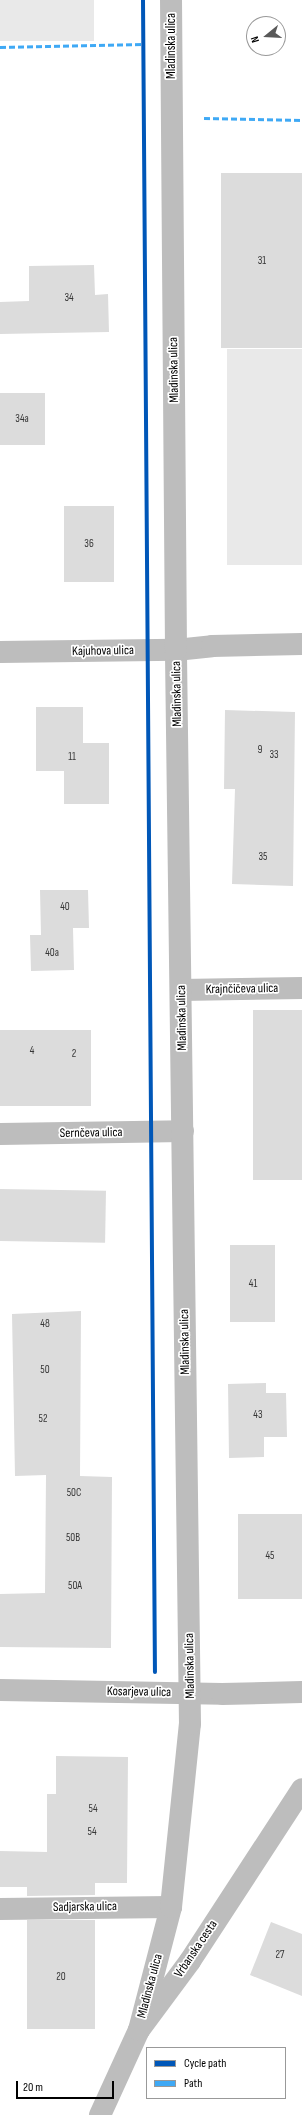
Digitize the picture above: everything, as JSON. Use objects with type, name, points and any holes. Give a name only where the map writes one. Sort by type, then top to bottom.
[{"type":"street","name":"Mladinska ulica","points":[[139,2030],[171,1908],[190,1724],[182,1131],[182,990],[176,650],[171,0]]},
{"type":"street","name":"Kajuhova ulica","points":[[0,652],[176,650],[212,646],[302,644]]},
{"type":"street","name":"Krajnčičeva ulica","points":[[182,990],[302,988]]},
{"type":"street","name":"Sernčeva ulica","points":[[0,1134],[182,1131]]},
{"type":"street","name":"Kosarjeva ulica","points":[[0,1690],[302,1692]]},
{"type":"street","name":"Vrbanska cesta","points":[[100,2115],[139,2030],[190,1961],[302,1789]]},
{"type":"street","name":"Sadjarska ulica","points":[[0,1909],[171,1908]]},
{"type":"shaded area","points":[[0,0],[94,0],[94,41],[0,41]]},
{"type":"shaded area","points":[[227,349],[302,349],[302,565],[227,565]]},
{"type":"building","points":[[221,173],[302,173],[302,348],[221,348]]},
{"type":"building","points":[[94,265],[95,295],[108,294],[109,332],[0,334],[0,302],[29,301],[29,266]]},
{"type":"building","points":[[0,393],[45,393],[45,445],[0,445]]},
{"type":"building","points":[[64,506],[114,506],[114,582],[64,582]]},
{"type":"building","points":[[36,707],[83,707],[83,743],[109,743],[109,804],[64,804],[64,771],[36,771]]},
{"type":"building","points":[[225,710],[295,712],[293,886],[232,884],[235,789],[224,789]]},
{"type":"building","points":[[40,890],[88,890],[89,928],[73,928],[74,970],[31,971],[30,935],[41,935]]},
{"type":"building","points":[[253,1010],[302,1010],[302,1180],[253,1180]]},
{"type":"building","points":[[0,1030],[91,1030],[91,1106],[0,1106]]},
{"type":"building","points":[[0,1189],[106,1191],[105,1243],[0,1241]]},
{"type":"building","points":[[230,1245],[275,1245],[275,1322],[230,1322]]},
{"type":"building","points":[[81,1311],[80,1476],[112,1477],[111,1648],[0,1647],[0,1594],[45,1593],[46,1475],[15,1476],[12,1314]]},
{"type":"building","points":[[266,1383],[266,1393],[286,1393],[287,1437],[264,1437],[264,1457],[229,1458],[228,1384]]},
{"type":"building","points":[[238,1514],[302,1514],[302,1599],[238,1599]]},
{"type":"building","points":[[56,1756],[128,1757],[127,1883],[95,1883],[95,1895],[27,1896],[27,1887],[0,1887],[0,1851],[47,1852],[47,1794],[56,1794]]},
{"type":"building","points":[[27,1920],[95,1920],[95,2029],[27,2029]]},
{"type":"building","points":[[271,1922],[302,1934],[302,1996],[250,1975]]},
{"type":"marked path","points":[[0,47],[144,44]]},
{"type":"marked path","points":[[204,118],[302,120]]},
{"type":"cycle path","points":[[143,0],[155,1672]]}]
